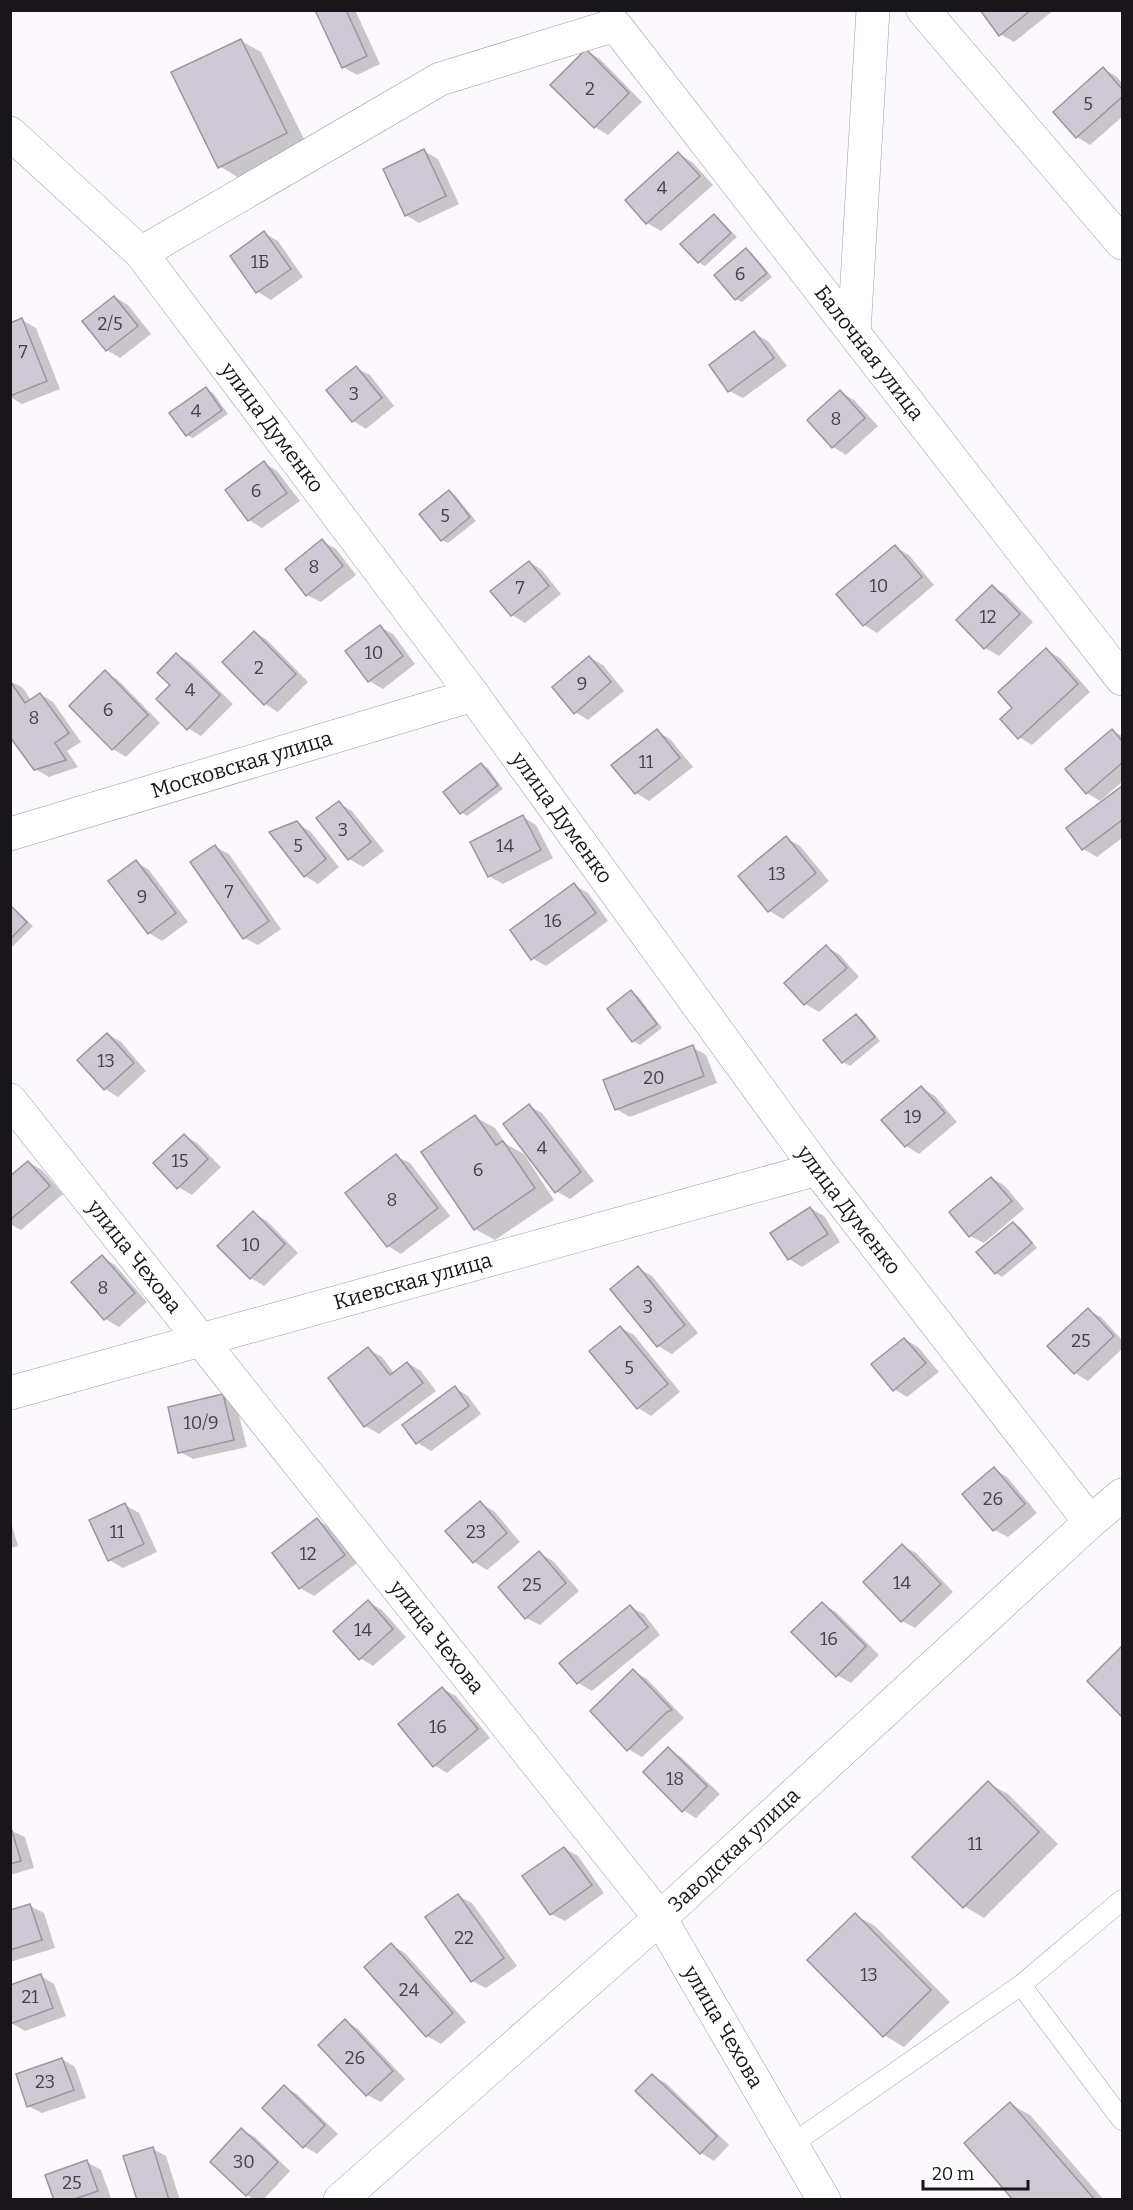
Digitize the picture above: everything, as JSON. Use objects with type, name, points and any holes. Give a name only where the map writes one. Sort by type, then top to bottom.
[{"type":"street","points":[[854,333],[873,10]]},
{"type":"street","points":[[923,10],[1122,243]]},
{"type":"street","name":"Балочная улица","points":[[141,253],[440,79],[615,24],[1122,679]]},
{"type":"street","name":"улица Думенко","points":[[10,133],[141,253],[473,695],[818,1169],[1090,1522]]},
{"type":"street","name":"Московская улица","points":[[10,834],[473,695]]},
{"type":"street","name":"улица Чехова","points":[[10,1100],[660,1918],[824,2199]]},
{"type":"street","name":"Киевская улица","points":[[10,1393],[818,1169]]},
{"type":"street","name":"Заводская улица","points":[[340,2199],[660,1918],[1122,1495]]},
{"type":"lane","points":[[792,2144],[1021,1985],[1122,1900]]},
{"type":"lane","points":[[1021,1985],[1122,2120]]},
{"type":"building","points":[[315,10],[346,10],[367,56],[342,68]]},
{"type":"building","points":[[980,10],[1031,10],[999,36]]},
{"type":"building","points":[[241,39],[287,133],[218,168],[171,72]]},
{"type":"building","points":[[586,49],[629,93],[594,128],[550,85]]},
{"type":"building","points":[[1103,67],[1122,89],[1122,97],[1076,138],[1053,112]]},
{"type":"building","points":[[424,149],[446,196],[405,216],[383,169]]},
{"type":"building","points":[[678,152],[700,176],[646,224],[625,200]]},
{"type":"building","points":[[714,214],[731,233],[698,263],[680,244]]},
{"type":"building","points":[[264,231],[291,269],[256,293],[230,256]]},
{"type":"building","points":[[746,248],[767,273],[735,300],[714,275]]},
{"type":"building","points":[[114,296],[138,326],[106,351],[82,321]]},
{"type":"building","points":[[22,318],[47,381],[10,396],[10,323]]},
{"type":"building","points":[[754,331],[774,358],[728,392],[709,365]]},
{"type":"building","points":[[356,366],[382,398],[352,422],[326,390]]},
{"type":"building","points":[[206,387],[222,410],[186,436],[169,413]]},
{"type":"building","points":[[840,390],[865,418],[832,448],[807,420]]},
{"type":"building","points":[[264,461],[287,493],[248,521],[225,490]]},
{"type":"building","points":[[449,490],[470,517],[441,541],[419,514]]},
{"type":"building","points":[[322,539],[343,566],[306,596],[285,569]]},
{"type":"building","points":[[895,545],[922,577],[863,626],[836,594]]},
{"type":"building","points":[[529,561],[549,586],[511,616],[490,591]]},
{"type":"building","points":[[992,585],[1020,614],[984,649],[956,620]]},
{"type":"building","points":[[380,625],[403,656],[368,682],[345,651]]},
{"type":"building","points":[[254,631],[296,674],[264,705],[222,662]]},
{"type":"building","points":[[1046,648],[1078,684],[1018,739],[1000,719],[1012,708],[998,692]]},
{"type":"building","points":[[176,653],[220,695],[187,730],[156,699],[170,685],[157,673]]},
{"type":"building","points":[[589,656],[611,682],[574,714],[552,687]]},
{"type":"building","points":[[105,670],[148,715],[112,750],[69,706]]},
{"type":"building","points":[[10,681],[25,703],[40,693],[69,733],[55,743],[66,760],[34,770],[10,737]]},
{"type":"building","points":[[657,729],[680,758],[635,794],[611,765]]},
{"type":"building","points":[[1112,729],[1122,741],[1122,763],[1086,794],[1065,769]]},
{"type":"building","points":[[481,763],[498,785],[460,814],[443,792]]},
{"type":"building","points":[[1122,786],[1122,820],[1082,850],[1066,828]]},
{"type":"building","points":[[339,801],[371,842],[348,860],[316,818]]},
{"type":"building","points":[[523,815],[541,850],[488,877],[470,842]]},
{"type":"building","points":[[297,821],[326,859],[304,877],[269,832]]},
{"type":"building","points":[[786,836],[816,873],[768,912],[738,876]]},
{"type":"building","points":[[215,845],[269,921],[243,939],[190,862]]},
{"type":"building","points":[[136,860],[176,913],[148,934],[108,881]]},
{"type":"building","points":[[574,883],[596,913],[531,960],[510,930]]},
{"type":"building","points":[[10,905],[27,922],[10,939]]},
{"type":"building","points":[[826,945],[847,968],[804,1005],[784,983]]},
{"type":"building","points":[[631,990],[657,1024],[632,1042],[607,1009]]},
{"type":"building","points":[[856,1014],[875,1037],[842,1063],[823,1040]]},
{"type":"building","points":[[107,1033],[134,1063],[104,1090],[77,1060]]},
{"type":"building","points":[[693,1045],[704,1076],[615,1110],[603,1080]]},
{"type":"building","points":[[921,1086],[945,1113],[905,1147],[881,1120]]},
{"type":"building","points":[[529,1104],[581,1172],[555,1193],[503,1124]]},
{"type":"building","points":[[475,1115],[496,1145],[503,1141],[535,1188],[474,1230],[421,1152]]},
{"type":"building","points":[[184,1134],[208,1159],[177,1189],[153,1163]]},
{"type":"building","points":[[396,1154],[438,1208],[387,1247],[345,1193]]},
{"type":"building","points":[[28,1161],[50,1186],[10,1220],[10,1176]]},
{"type":"building","points":[[991,1177],[1012,1201],[969,1237],[949,1212]]},
{"type":"building","points":[[810,1207],[828,1234],[788,1260],[770,1233]]},
{"type":"building","points":[[253,1211],[285,1244],[250,1279],[217,1246]]},
{"type":"building","points":[[1013,1222],[1032,1243],[995,1274],[976,1252]]},
{"type":"building","points":[[102,1255],[135,1293],[104,1320],[71,1282]]},
{"type":"building","points":[[638,1266],[685,1325],[657,1347],[610,1289]]},
{"type":"building","points":[[1088,1308],[1114,1336],[1074,1374],[1047,1346]]},
{"type":"building","points":[[620,1326],[668,1384],[637,1409],[589,1351]]},
{"type":"building","points":[[904,1338],[926,1363],[893,1391],[871,1364]]},
{"type":"building","points":[[368,1347],[390,1375],[407,1362],[423,1383],[364,1427],[328,1378]]},
{"type":"building","points":[[455,1386],[469,1406],[416,1444],[402,1425]]},
{"type":"building","points":[[223,1394],[234,1440],[178,1453],[168,1407]]},
{"type":"building","points":[[994,1467],[1025,1504],[993,1531],[962,1494]]},
{"type":"building","points":[[480,1501],[507,1533],[473,1563],[445,1531]]},
{"type":"building","points":[[125,1503],[144,1544],[108,1561],[89,1520]]},
{"type":"building","points":[[317,1518],[345,1555],[299,1589],[272,1553]]},
{"type":"building","points":[[902,1544],[941,1584],[901,1622],[863,1582]]},
{"type":"building","points":[[539,1551],[566,1583],[525,1619],[498,1587]]},
{"type":"building","points":[[368,1600],[393,1629],[359,1660],[333,1631]]},
{"type":"building","points":[[822,1602],[866,1646],[836,1677],[791,1632]]},
{"type":"building","points":[[630,1605],[648,1627],[577,1684],[559,1663]]},
{"type":"building","points":[[1122,1646],[1122,1717],[1087,1681]]},
{"type":"building","points":[[633,1669],[672,1710],[667,1712],[627,1751],[590,1711]]},
{"type":"building","points":[[442,1687],[478,1729],[433,1767],[398,1724]]},
{"type":"building","points":[[668,1747],[707,1786],[682,1812],[643,1772]]},
{"type":"building","points":[[988,1781],[1039,1832],[963,1908],[912,1857]]},
{"type":"building","points":[[10,1828],[21,1861],[10,1864]]},
{"type":"building","points":[[564,1847],[592,1885],[550,1915],[522,1876]]},
{"type":"building","points":[[458,1894],[504,1958],[471,1982],[425,1917]]},
{"type":"building","points":[[30,1904],[42,1940],[10,1950],[10,1910]]},
{"type":"building","points":[[855,1913],[931,1990],[883,2037],[807,1960]]},
{"type":"building","points":[[391,1943],[453,2013],[426,2037],[364,1967]]},
{"type":"building","points":[[41,1974],[53,2008],[10,2024],[10,1985]]},
{"type":"building","points":[[345,2019],[393,2071],[366,2096],[318,2045]]},
{"type":"building","points":[[62,2058],[74,2090],[27,2107],[16,2074]]},
{"type":"building","points":[[652,2074],[717,2136],[700,2154],[635,2091]]},
{"type":"building","points":[[284,2085],[325,2125],[303,2148],[262,2108]]},
{"type":"building","points":[[1010,2102],[1095,2200],[1013,2200],[964,2143]]},
{"type":"building","points":[[241,2128],[278,2162],[246,2196],[210,2162]]},
{"type":"building","points":[[153,2147],[169,2200],[137,2200],[123,2156]]},
{"type":"building","points":[[87,2160],[98,2191],[71,2200],[54,2200],[45,2175]]}]
